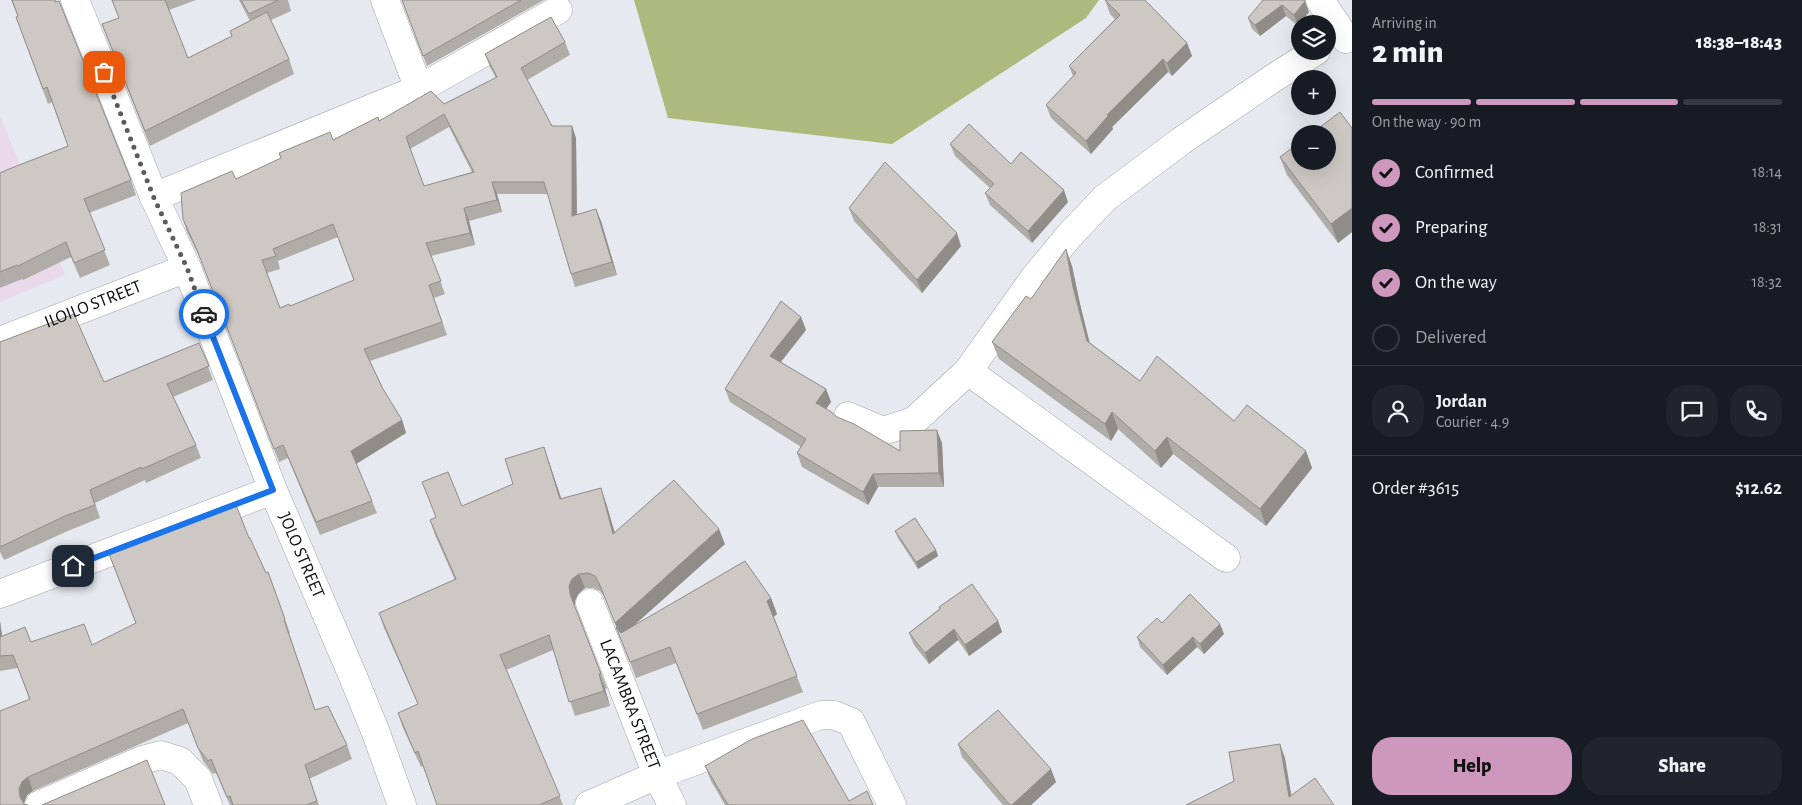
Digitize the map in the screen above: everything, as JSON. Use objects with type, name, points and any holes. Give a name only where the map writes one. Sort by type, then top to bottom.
[{"type":"street","name":"JOLO STREET","points":[[75,0],[154,198],[187,268],[273,490],[376,733],[402,805]]},
{"type":"street","points":[[385,0],[418,89]]},
{"type":"street","points":[[1320,0],[1342,43]]},
{"type":"street","points":[[154,198],[418,89],[558,10]]},
{"type":"street","points":[[848,416],[883,431],[914,421],[968,371],[1035,277],[1105,198],[1180,141],[1301,60]]},
{"type":"street","name":"ILOILO STREET","points":[[0,341],[187,268]]},
{"type":"street","points":[[968,371],[1226,558]]},
{"type":"street","points":[[0,594],[273,490]]},
{"type":"street","name":"LACAMBRA STREET","points":[[590,603],[657,775],[672,805]]},
{"type":"street","points":[[589,805],[657,775],[821,715],[834,715],[851,722],[892,805]]},
{"type":"street","points":[[39,805],[142,760],[161,755],[180,761],[198,779],[208,805]]},
{"type":"shaded area","points":[[0,116],[65,275],[0,302]]},
{"type":"green space","points":[[634,0],[1099,0],[1086,18],[892,144],[668,118]]},
{"type":"building","points":[[12,0],[59,1],[131,180],[84,199],[105,250],[74,263],[66,242],[18,266],[0,272],[0,173],[68,146],[47,87],[43,89],[16,17],[18,16]]},
{"type":"building","points":[[112,0],[165,0],[188,58],[232,36],[230,31],[267,12],[289,59],[145,131],[102,24],[119,18]]},
{"type":"building","points":[[241,0],[278,0],[249,14]]},
{"type":"building","points":[[402,0],[521,0],[423,56]]},
{"type":"building","points":[[1105,0],[1145,0],[1187,43],[1167,63],[1163,59],[1107,115],[1086,141],[1046,105],[1076,73],[1069,66],[1120,15]]},
{"type":"building","points":[[1263,0],[1305,0],[1294,15],[1282,5],[1255,25],[1248,18]]},
{"type":"building","points":[[551,17],[565,42],[521,68],[552,126],[572,126],[572,216],[596,209],[612,262],[571,274],[544,182],[492,182],[497,200],[464,208],[470,233],[426,243],[441,281],[429,285],[442,322],[364,349],[383,389],[402,420],[351,451],[372,501],[316,522],[283,445],[274,449],[197,250],[183,219],[181,193],[232,171],[236,179],[281,158],[279,153],[330,132],[333,140],[378,117],[379,121],[431,91],[444,104],[497,77],[485,54]],"holes":[[[444,114],[474,172],[424,186],[406,137]],[[333,224],[354,280],[290,306],[289,304],[280,308],[262,260],[276,256],[273,249]]]},
{"type":"building","points":[[1340,112],[1352,128],[1352,208],[1331,224],[1280,157],[1291,149],[1291,170],[1336,170],[1336,125],[1323,125]]},
{"type":"building","points":[[969,124],[1011,164],[1021,152],[1064,190],[1028,231],[985,193],[994,184],[950,144]]},
{"type":"building","points":[[885,162],[957,233],[917,280],[849,208]]},
{"type":"building","points":[[1066,249],[1073,287],[1087,341],[1140,381],[1157,356],[1234,421],[1247,405],[1306,451],[1260,509],[1167,437],[1155,451],[1112,412],[1105,424],[992,342],[1026,296],[1031,299]]},
{"type":"building","points":[[781,301],[801,317],[770,356],[826,389],[816,403],[837,417],[854,424],[900,451],[900,431],[937,430],[939,473],[873,474],[863,492],[797,453],[806,439],[725,389]]},
{"type":"building","points":[[74,314],[104,382],[199,343],[209,366],[167,384],[196,445],[90,490],[95,505],[65,516],[0,547],[0,342]]},
{"type":"building","points":[[544,447],[560,499],[601,488],[613,534],[674,480],[719,529],[615,623],[595,576],[588,573],[579,574],[572,579],[569,586],[570,594],[601,674],[599,674],[604,691],[569,702],[549,635],[500,655],[560,796],[539,805],[437,805],[418,751],[415,753],[398,713],[418,704],[379,613],[456,579],[430,520],[436,517],[422,482],[448,472],[462,506],[513,484],[505,459]]},
{"type":"building","points":[[236,505],[249,538],[266,573],[268,572],[315,710],[328,706],[347,745],[305,765],[317,801],[306,805],[233,805],[230,796],[227,797],[211,759],[208,761],[198,748],[183,709],[28,777],[22,782],[19,789],[20,797],[24,804],[28,805],[0,805],[0,711],[30,699],[13,655],[0,656],[0,637],[25,627],[31,642],[84,624],[92,645],[136,623],[109,554]]},
{"type":"building","points":[[915,518],[936,550],[916,562],[895,531]]},
{"type":"building","points":[[745,561],[771,598],[767,601],[797,676],[697,714],[670,647],[630,662],[616,627],[621,633]]},
{"type":"building","points":[[972,584],[998,621],[965,645],[954,629],[925,653],[909,633],[940,609],[939,607]]},
{"type":"building","points":[[1190,594],[1220,624],[1200,644],[1193,637],[1163,665],[1137,637],[1157,618],[1162,623]]},
{"type":"building","points":[[998,710],[1051,769],[1012,805],[958,744]]},
{"type":"building","points":[[803,720],[849,801],[867,791],[873,805],[728,805],[705,766],[752,739]]},
{"type":"building","points":[[1280,744],[1289,797],[1315,778],[1334,805],[1186,805],[1234,781],[1229,752]]},
{"type":"building","points":[[147,760],[165,805],[42,805]]},
{"type":"way so far","points":[[104,72],[154,198],[187,268],[204,314]]},
{"type":"route","points":[[73,566],[273,490],[204,314]]}]
